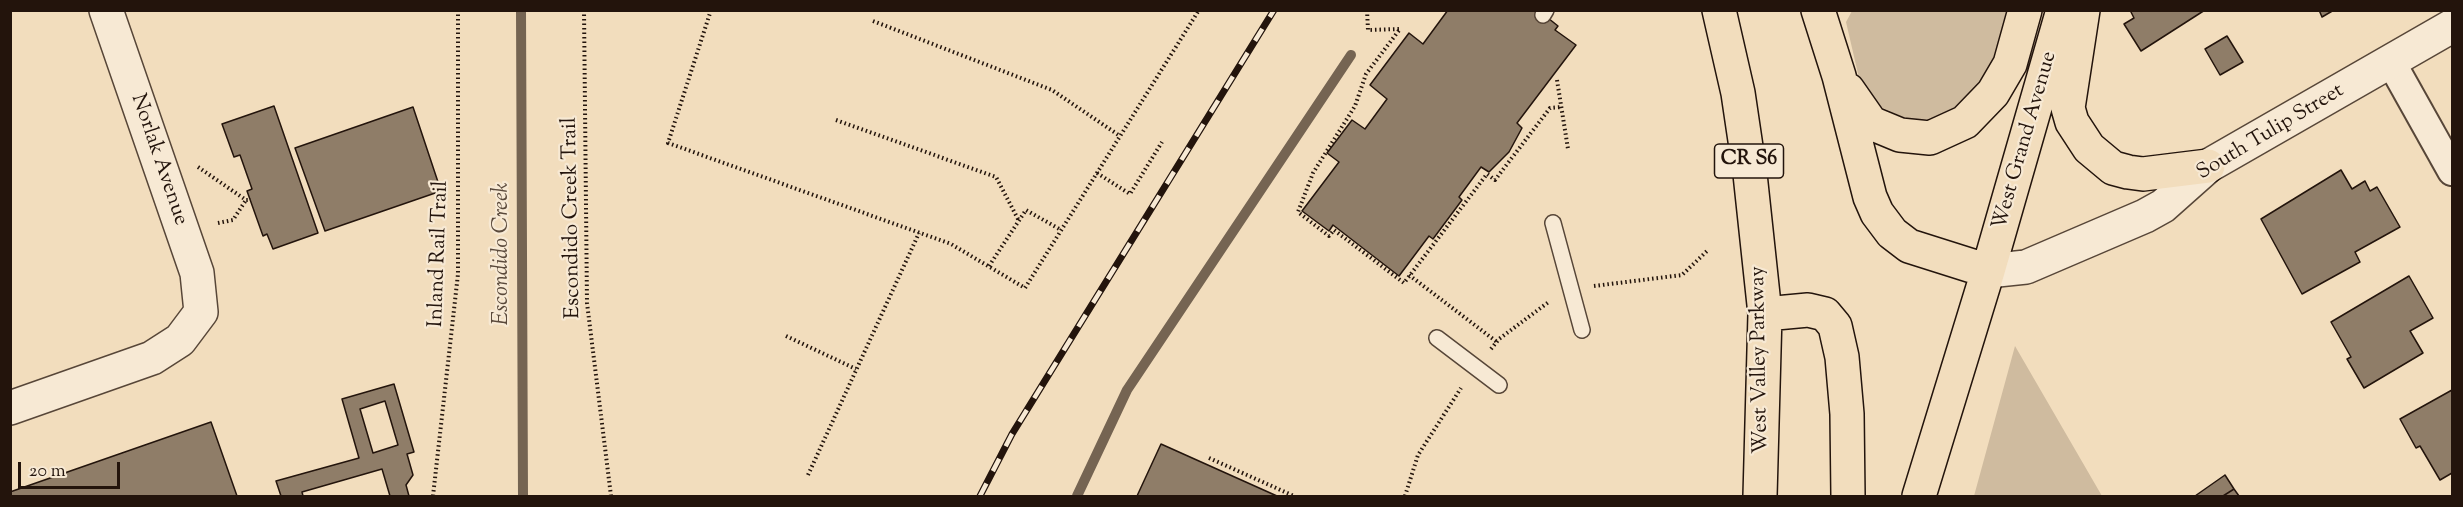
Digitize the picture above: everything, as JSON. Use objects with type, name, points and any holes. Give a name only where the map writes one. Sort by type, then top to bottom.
[{"type":"main road","name":"West Valley Parkway","points":[[1719,10],[1738,93],[1750,174],[1765,314],[1760,496]]},
{"type":"main road","points":[[1818,10],[1839,76],[1870,197],[1887,227],[1909,246],[1988,271],[1918,496]]},
{"type":"main road","points":[[1839,76],[1871,123],[1900,135],[1930,138],[1965,122],[1993,93],[2010,64],[2025,10]]},
{"type":"main road","name":"West Grand Avenue","points":[[1988,271],[2063,10]]},
{"type":"main road","points":[[2083,10],[2068,108],[2072,122],[2089,148],[2113,168],[2128,172],[2143,174],[2208,166]]},
{"type":"main road","points":[[1765,314],[1808,310],[1825,314],[1835,326],[1842,357],[1847,414],[1848,496]]},
{"type":"street","name":"Norlak Avenue","points":[[10,408],[152,358],[180,340],[201,312],[197,273],[106,10]]},
{"type":"street","name":"South Tulip Street","points":[[1988,271],[2025,267],[2145,216],[2163,206],[2208,166],[2452,27]]},
{"type":"street","points":[[2391,62],[2452,171]]},
{"type":"lane","points":[[1553,223],[1581,330]]},
{"type":"lane","points":[[1437,338],[1499,385]]},
{"type":"path","name":"Inland Rail Trail","points":[[433,496],[458,274],[458,10]]},
{"type":"path","name":"Escondido Creek Trail","points":[[585,10],[587,303],[611,496]]},
{"type":"path","points":[[711,10],[668,143],[951,244],[1025,288],[1199,10]]},
{"type":"path","points":[[1366,10],[1368,30],[1400,29],[1366,74],[1355,106],[1313,173],[1298,212],[1329,236],[1334,230],[1404,283],[1488,174],[1495,180],[1550,108],[1562,107]]},
{"type":"path","points":[[873,21],[1052,90],[1120,136]]},
{"type":"path","points":[[1557,80],[1568,149]]},
{"type":"path","points":[[836,120],[996,177],[1019,221]]},
{"type":"path","points":[[1097,173],[1130,194],[1162,142]]},
{"type":"path","points":[[198,167],[248,200],[233,220],[218,223]]},
{"type":"path","points":[[989,266],[1026,210],[1061,230]]},
{"type":"path","points":[[808,475],[919,233]]},
{"type":"path","points":[[1405,496],[1418,455],[1448,406],[1497,342],[1549,301],[1603,283],[1682,275],[1708,250]]},
{"type":"path","points":[[1409,275],[1497,342]]},
{"type":"path","points":[[786,336],[856,369]]},
{"type":"path","points":[[1209,458],[1294,496]]},
{"type":"shaded area","points":[[1852,11],[2008,11],[1993,60],[1965,104],[1936,118],[1909,120],[1881,107],[1859,78],[1846,22]]},
{"type":"shaded area","points":[[2015,346],[2102,496],[1974,496]]},
{"type":"building","points":[[1448,10],[1538,10],[1558,26],[1555,30],[1576,45],[1517,123],[1522,128],[1509,152],[1489,172],[1481,167],[1459,197],[1462,200],[1433,239],[1429,236],[1399,276],[1333,225],[1329,231],[1302,211],[1339,162],[1327,153],[1352,120],[1365,129],[1387,99],[1370,85],[1409,33],[1423,44]]},
{"type":"building","points":[[2130,10],[2205,10],[2141,51],[2124,24],[2134,18]]},
{"type":"building","points":[[2319,10],[2334,10],[2322,17]]},
{"type":"building","points":[[2227,36],[2243,62],[2220,75],[2205,49]]},
{"type":"building","points":[[274,106],[318,233],[273,249],[267,234],[263,236],[247,191],[252,189],[240,155],[234,157],[222,124]]},
{"type":"building","points":[[413,107],[441,191],[325,231],[295,148]]},
{"type":"building","points":[[2341,170],[2352,189],[2365,181],[2370,191],[2377,187],[2400,227],[2355,252],[2360,262],[2302,294],[2261,219]]},
{"type":"building","points":[[2409,276],[2433,318],[2410,331],[2423,353],[2364,388],[2347,359],[2351,357],[2331,322]]},
{"type":"building","points":[[394,384],[414,452],[407,454],[413,475],[406,485],[409,496],[281,496],[276,481],[359,458],[342,399]]},
{"type":"building","points":[[2452,390],[2452,473],[2440,480],[2420,446],[2416,448],[2400,419]]},
{"type":"building","points":[[385,401],[398,445],[373,453],[360,409]]},
{"type":"building","points":[[211,422],[237,496],[10,496],[10,492]]},
{"type":"building","points":[[1161,444],[1277,496],[1137,496]]},
{"type":"building","points":[[382,469],[390,496],[303,496],[302,492]]},
{"type":"building","points":[[2225,475],[2234,489],[2223,496],[2195,496]]},
{"type":"building","points":[[2234,489],[2239,496],[2223,496]]},
{"type":"waterway","name":"Escondido Creek","points":[[521,10],[523,496]]},
{"type":"waterway","points":[[1077,496],[1127,390],[1351,55]]},
{"type":"railway","points":[[980,496],[1012,434],[1274,10]]}]
